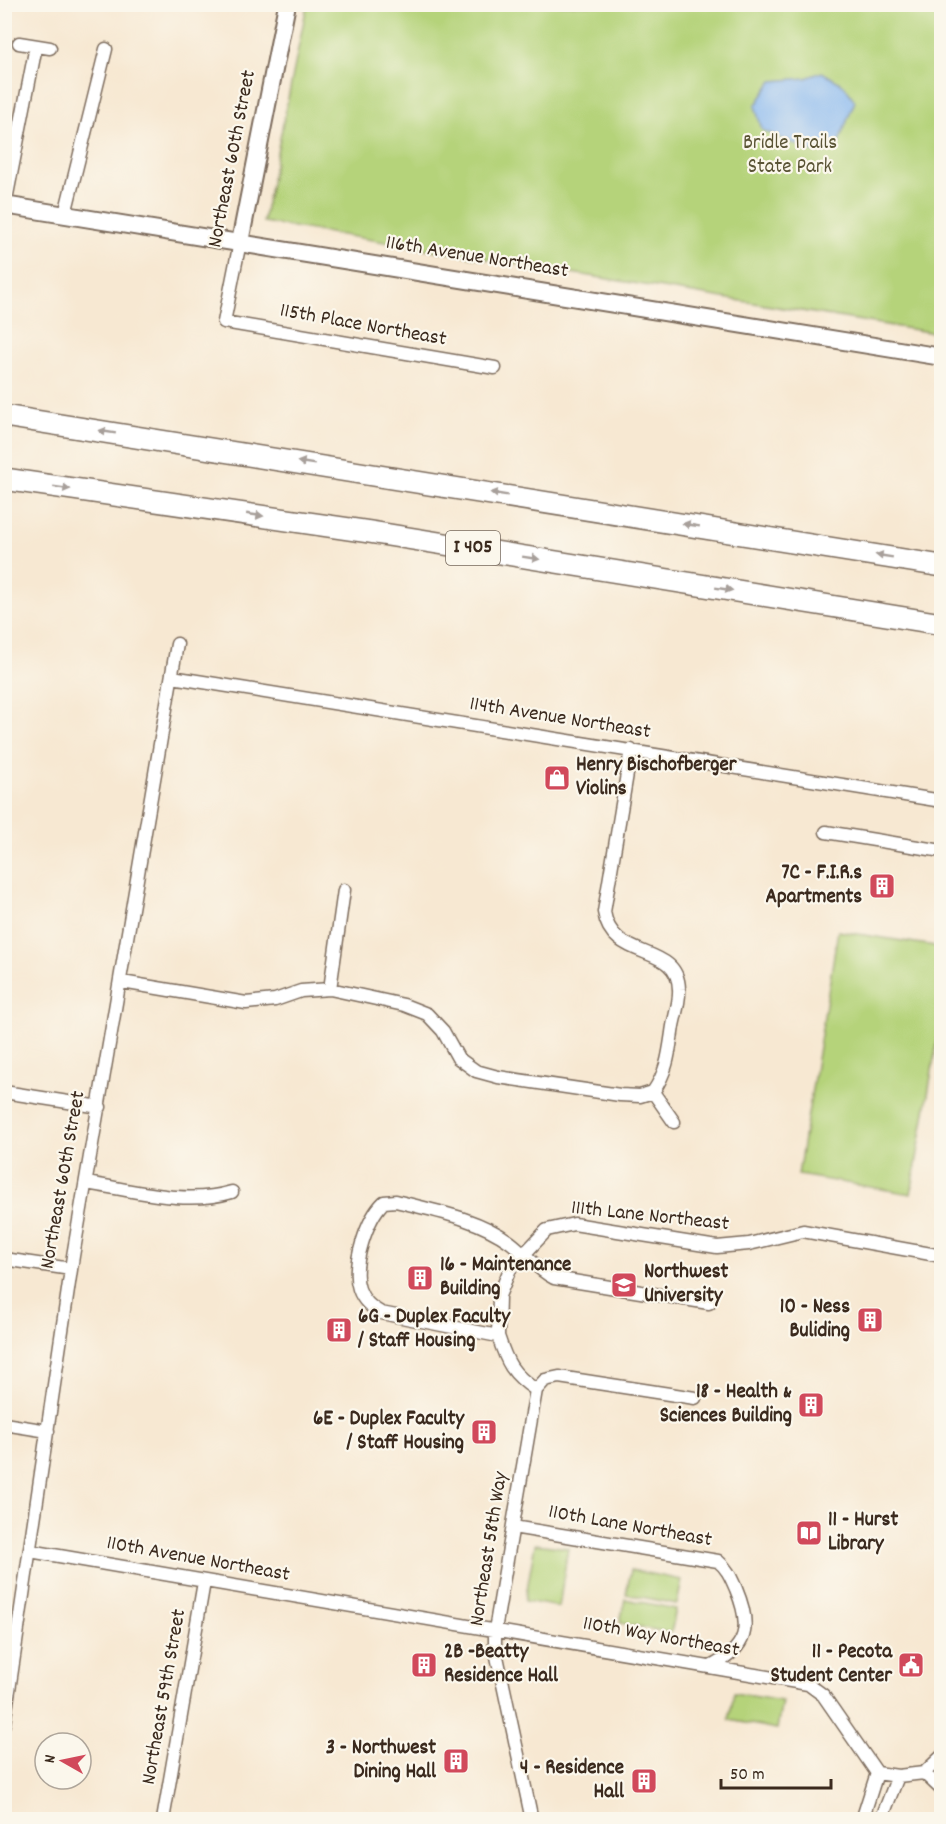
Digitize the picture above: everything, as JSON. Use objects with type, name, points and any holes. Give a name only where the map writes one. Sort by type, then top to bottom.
[{"type":"highway","points":[[4,416],[942,566]]},
{"type":"highway","name":"I 405","points":[[4,479],[370,532],[942,624]]},
{"type":"street","name":"Northeast 60th Street","points":[[224,322],[287,4]]},
{"type":"street","points":[[19,43],[50,48]]},
{"type":"street","points":[[5,205],[36,46]]},
{"type":"street","points":[[65,214],[106,49]]},
{"type":"street","name":"116th Avenue Northeast","points":[[5,205],[942,357]]},
{"type":"street","name":"115th Place Northeast","points":[[224,322],[495,368]]},
{"type":"street","name":"Northeast 60th Street","points":[[4,1724],[71,1269],[122,982],[177,644]]},
{"type":"street","name":"114th Avenue Northeast","points":[[172,677],[942,801]]},
{"type":"street","points":[[122,982],[246,1004],[275,1000],[300,991],[330,988],[404,1005],[427,1014],[443,1031],[458,1058],[476,1071],[498,1077],[620,1095],[640,1096],[653,1092],[665,1074],[679,989],[675,972],[663,961],[616,940],[606,927],[604,912],[631,750]]},
{"type":"street","points":[[826,832],[942,851]]},
{"type":"street","points":[[330,988],[344,890]]},
{"type":"street","points":[[4,1092],[100,1107]]},
{"type":"street","points":[[653,1092],[674,1122]]},
{"type":"street","points":[[86,1183],[193,1199],[211,1198],[232,1192]]},
{"type":"street","points":[[695,1398],[560,1377],[545,1380],[536,1390],[517,1378],[506,1360],[498,1336],[381,1313],[368,1304],[359,1290],[356,1271],[360,1251],[374,1211],[384,1202],[396,1201],[483,1226],[522,1253],[540,1271],[554,1278],[710,1303]]},
{"type":"street","name":"111th Lane Northeast","points":[[498,1336],[499,1296],[510,1269],[522,1253],[547,1230],[574,1224],[717,1247],[749,1244],[803,1231],[942,1256]]},
{"type":"street","points":[[4,1258],[71,1269]]},
{"type":"street","name":"Northeast 58th Way","points":[[532,1820],[495,1647],[495,1629],[536,1390]]},
{"type":"street","points":[[4,1424],[48,1431]]},
{"type":"street","name":"110th Lane Northeast","points":[[513,1527],[718,1561],[727,1568],[746,1621],[740,1644],[730,1657],[710,1667]]},
{"type":"street","name":"110th Avenue Northeast","points":[[30,1551],[359,1609]]},
{"type":"street","name":"Northeast 59th Street","points":[[163,1820],[204,1582]]},
{"type":"street","name":"110th Way Northeast","points":[[359,1609],[495,1629],[808,1684],[823,1695],[877,1773]]},
{"type":"street","points":[[862,1820],[877,1773],[898,1776],[924,1773],[942,1756]]},
{"type":"street","points":[[924,1773],[942,1790]]},
{"type":"street","points":[[881,1820],[898,1776]]},
{"type":"green space","name":"Bridle Trails State Park","points":[[307,5],[941,5],[941,334],[263,222]]},
{"type":"green space","points":[[838,931],[941,947],[941,1018],[911,1194],[798,1175]]},
{"type":"green space","points":[[535,1544],[568,1548],[559,1607],[525,1601]]},
{"type":"green space","points":[[631,1570],[682,1580],[677,1604],[626,1594]]},
{"type":"green space","points":[[625,1599],[676,1609],[671,1633],[620,1623]]},
{"type":"green space","points":[[734,1693],[782,1701],[777,1729],[729,1720]]},
{"type":"water","points":[[822,72],[844,85],[855,101],[836,149],[813,152],[762,130],[755,106],[772,81],[806,78]]},
{"type":"place","name":"Henry Bischofberger Violins","points":[[557,778]]},
{"type":"place","name":"7C - F.I.R.s Apartments","points":[[882,886]]},
{"type":"place","name":"16 - Maintenance Building","points":[[420,1278]]},
{"type":"place","name":"Northwest University","points":[[624,1285]]},
{"type":"place","name":"10 - Ness Buliding","points":[[870,1320]]},
{"type":"place","name":"6G - Duplex Faculty / Staff Housing","points":[[339,1330]]},
{"type":"place","name":"18 - Health & Sciences Building","points":[[811,1405]]},
{"type":"place","name":"6E - Duplex Faculty / Staff Housing","points":[[484,1432]]},
{"type":"place","name":"11 - Hurst Library","points":[[809,1533]]},
{"type":"place","name":"2B -Beatty Residence Hall","points":[[424,1665]]},
{"type":"place","name":"11 - Pecota Student Center","points":[[911,1665]]},
{"type":"place","name":"3 - Northwest Dining Hall","points":[[456,1761]]},
{"type":"place","name":"4 - Residence Hall","points":[[644,1781]]}]
